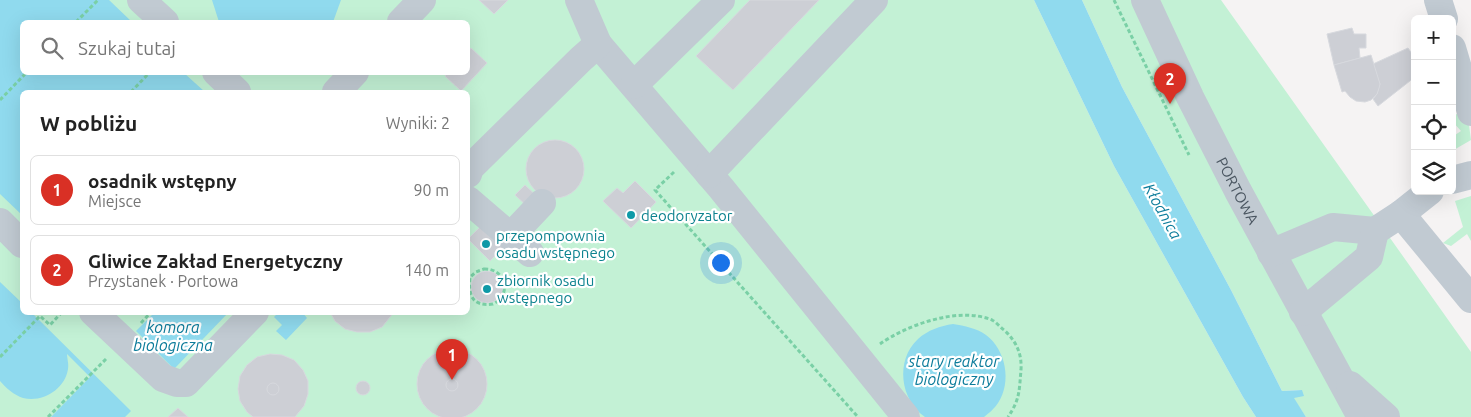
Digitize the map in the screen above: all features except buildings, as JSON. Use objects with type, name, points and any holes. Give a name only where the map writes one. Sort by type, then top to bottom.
[{"type":"street","points":[[141,0],[162,20]]},
{"type":"street","points":[[403,20],[422,0]]},
{"type":"street","points":[[579,0],[598,44],[701,164],[906,417]]},
{"type":"street","points":[[634,85],[721,0]]},
{"type":"street","points":[[701,164],[874,0]]},
{"type":"street","name":"PORTOWA","points":[[1145,0],[1190,98],[1270,253],[1362,417]]},
{"type":"street","points":[[1438,0],[1443,15]]},
{"type":"street","points":[[470,168],[598,44]]},
{"type":"street","points":[[1456,60],[1471,112]]},
{"type":"street","points":[[219,75],[235,90]]},
{"type":"street","points":[[338,90],[352,75]]},
{"type":"street","points":[[1456,179],[1471,175]]},
{"type":"street","points":[[1270,253],[1333,227],[1375,231],[1425,195]]},
{"type":"street","points":[[470,202],[521,245],[542,203]]},
{"type":"street","points":[[1401,214],[1471,299]]},
{"type":"street","points":[[0,222],[20,242]]},
{"type":"street","points":[[1303,312],[1369,257],[1375,231]]},
{"type":"street","points":[[96,315],[163,378],[177,383],[186,383],[252,315]]},
{"type":"street","name":"PORTOWA","points":[[1340,376],[1386,417]]},
{"type":"path","points":[[78,20],[98,0]]},
{"type":"path","points":[[1114,0],[1127,28]]},
{"type":"path","points":[[0,100],[23,75]]},
{"type":"path","points":[[133,90],[147,75]]},
{"type":"path","points":[[701,164],[655,190],[858,417]]},
{"type":"path","points":[[470,275],[484,269],[493,270],[498,273],[503,281],[505,290],[503,296],[493,304],[478,303],[470,292]]},
{"type":"path","points":[[0,357],[40,316],[50,325],[59,315]]},
{"type":"path","points":[[135,329],[148,315]]},
{"type":"path","points":[[859,359],[883,342],[911,328],[944,317],[969,315],[993,320],[1018,347],[1021,365],[1018,403],[1008,417]]},
{"type":"path","points":[[48,417],[91,373]]},
{"type":"green space","points":[[0,0],[1034,0],[1114,166],[1256,417],[0,417]]},
{"type":"green space","points":[[1082,0],[1221,0],[1471,352],[1471,417],[1306,417],[1293,398],[1302,390],[1282,391],[1231,290],[1122,87]]},
{"type":"green space","points":[[1456,114],[1463,115],[1469,125],[1471,140],[1456,149],[1456,134],[1461,131],[1456,125]]},
{"type":"green space","points":[[1471,196],[1471,241],[1467,234],[1451,246],[1443,243],[1463,227],[1455,201]]},
{"type":"water","points":[[0,0],[109,0],[130,20],[20,20],[20,75],[186,75],[203,90],[20,90],[20,213],[0,194]]},
{"type":"water","points":[[212,0],[341,0],[334,20],[218,20]]},
{"type":"water","name":"Kłodnica","points":[[1034,0],[1082,0],[1122,87],[1231,290],[1282,391],[1302,390],[1304,396],[1294,398],[1306,417],[1256,417],[1114,166]]},
{"type":"water","name":"komora biologiczna","points":[[0,282],[20,301],[20,315],[34,315],[131,411],[125,417],[51,417],[90,377],[67,354],[68,367],[63,383],[52,393],[45,396],[31,399],[23,398],[13,393],[0,381]]},
{"type":"water","name":"komora biologiczna","points":[[152,315],[226,315],[174,369],[136,331]]},
{"type":"water","points":[[276,315],[304,315],[307,318],[286,340],[276,331],[282,325],[274,317]]},
{"type":"water","name":"stary reaktor biologiczny","points":[[953,324],[974,329],[986,335],[998,349],[1005,367],[1005,386],[1002,395],[995,407],[984,417],[925,417],[910,401],[906,390],[904,368],[911,348],[926,333],[939,327]]},
{"type":"place","name":"Gliwice Zakład Energetyczny","points":[[1170,104]]},
{"type":"place","name":"deodoryzator","points":[[631,215]]},
{"type":"place","name":"przepompownia osadu wstępnego","points":[[486,244]]},
{"type":"place","name":"zbiornik osadu wstępnego","points":[[487,289]]},
{"type":"place","name":"osadnik wstępny","points":[[452,380]]}]
